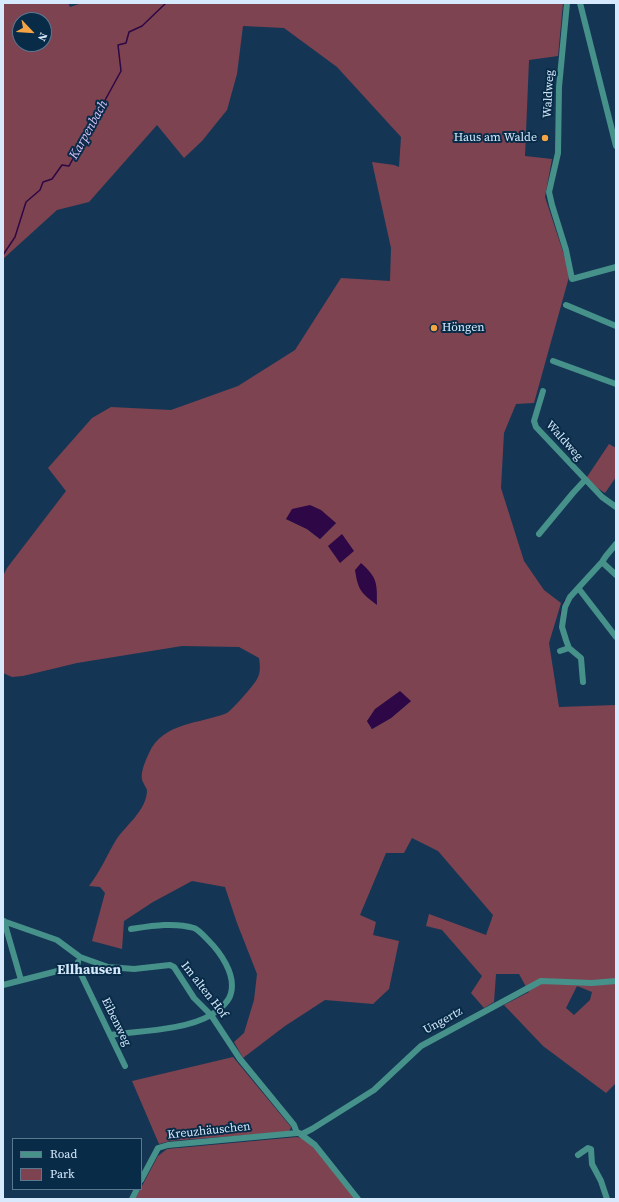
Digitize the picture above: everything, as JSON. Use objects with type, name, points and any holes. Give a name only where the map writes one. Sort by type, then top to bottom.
[{"type":"street","name":"Waldweg","points":[[567,3],[559,87],[558,153],[549,192],[566,250],[572,279],[616,267]]},
{"type":"street","points":[[580,3],[616,146]]},
{"type":"street","points":[[566,305],[616,326]]},
{"type":"street","points":[[552,361],[616,384]]},
{"type":"street","name":"Waldweg","points":[[544,391],[534,421],[536,427],[602,497],[616,507]]},
{"type":"street","points":[[539,534],[586,480]]},
{"type":"street","points":[[583,682],[581,658],[569,648],[562,627],[565,607],[570,597],[602,562],[616,544]]},
{"type":"street","points":[[602,562],[616,575]]},
{"type":"street","points":[[578,589],[616,637]]},
{"type":"street","points":[[560,651],[569,648]]},
{"type":"street","points":[[3,921],[21,980]]},
{"type":"street","name":"Im alten Hof","points":[[3,921],[57,940],[80,957],[108,967],[134,970],[170,965],[174,967],[194,998],[211,1015],[240,1058],[300,1134],[315,1145],[358,1199]]},
{"type":"street","points":[[110,1035],[193,1024],[221,1008],[229,999],[232,992],[231,976],[220,952],[195,929],[177,925],[167,925],[131,929]]},
{"type":"street","points":[[3,985],[77,966],[80,957]]},
{"type":"street","name":"Eibenweg","points":[[77,966],[125,1066]]},
{"type":"street","name":"Ungertz","points":[[300,1134],[312,1129],[374,1090],[421,1046],[541,981],[592,983],[616,981]]},
{"type":"street","name":"Kreuzhäuschen","points":[[142,1178],[158,1148],[168,1145],[300,1134]]},
{"type":"street","points":[[578,1155],[588,1148],[591,1149],[592,1164],[601,1181],[607,1199]]},
{"type":"street","points":[[132,1199],[136,1190]]},
{"type":"green space","points":[[3,3],[68,3],[70,7],[82,3],[563,3],[558,56],[529,60],[525,156],[552,159],[545,197],[567,264],[569,277],[534,403],[516,404],[504,433],[501,488],[524,561],[544,590],[561,603],[549,643],[559,707],[616,705],[616,1083],[606,1093],[543,1046],[504,1005],[529,992],[519,974],[496,974],[494,1002],[484,1008],[471,993],[482,976],[442,930],[426,926],[429,914],[486,935],[493,915],[438,851],[412,838],[404,853],[386,853],[360,915],[376,922],[373,935],[399,941],[389,989],[373,1004],[325,1000],[285,1026],[243,1058],[234,1042],[244,1033],[254,1000],[257,974],[225,887],[192,881],[153,902],[124,921],[122,949],[92,941],[105,893],[100,887],[89,886],[120,834],[140,811],[144,804],[147,790],[143,783],[142,771],[149,753],[155,743],[163,735],[183,726],[227,713],[238,703],[257,679],[260,671],[259,658],[239,647],[182,646],[77,663],[23,676],[12,677],[3,673],[3,576],[7,568],[66,491],[48,468],[92,418],[111,407],[171,410],[238,386],[295,350],[341,278],[390,281],[391,248],[372,162],[399,167],[401,137],[337,67],[284,28],[243,26],[237,74],[227,110],[202,141],[184,158],[157,125],[89,202],[57,210],[3,259]],"holes":[[[286,519],[336,523],[320,539],[307,529]],[[411,701],[391,718],[372,729],[367,721]],[[577,986],[592,992],[590,1000],[574,1015],[566,1008]]]},
{"type":"green space","points":[[609,444],[616,448],[616,477],[605,493],[585,480]]},
{"type":"green space","points":[[233,1057],[291,1127],[290,1130],[288,1132],[170,1141],[159,1144],[132,1081]]},
{"type":"green space","points":[[297,1137],[305,1139],[311,1144],[356,1199],[135,1199],[140,1190],[142,1190],[142,1186],[158,1156],[167,1149]]},
{"type":"shaded area","points":[[310,505],[321,510],[336,523],[320,539],[307,529],[286,519],[292,509]]},
{"type":"shaded area","points":[[342,534],[354,551],[340,563],[328,546]]},
{"type":"shaded area","points":[[361,563],[374,577],[377,592],[377,605],[364,594],[357,582],[355,570]]},
{"type":"shaded area","points":[[400,691],[411,701],[391,718],[372,729],[367,721],[375,709]]},
{"type":"waterway","name":"Karpenbach","points":[[3,255],[15,237],[26,202],[40,190],[43,182],[52,179],[62,165],[69,166],[121,71],[118,45],[126,43],[129,32],[142,26],[166,3]]},
{"type":"waterway","points":[[561,615],[565,600]]},
{"type":"place","name":"Haus am Walde","points":[[545,138]]},
{"type":"place","name":"Höngen","points":[[434,328]]},
{"type":"district","name":"Ellhausen","points":[[89,970]]}]
